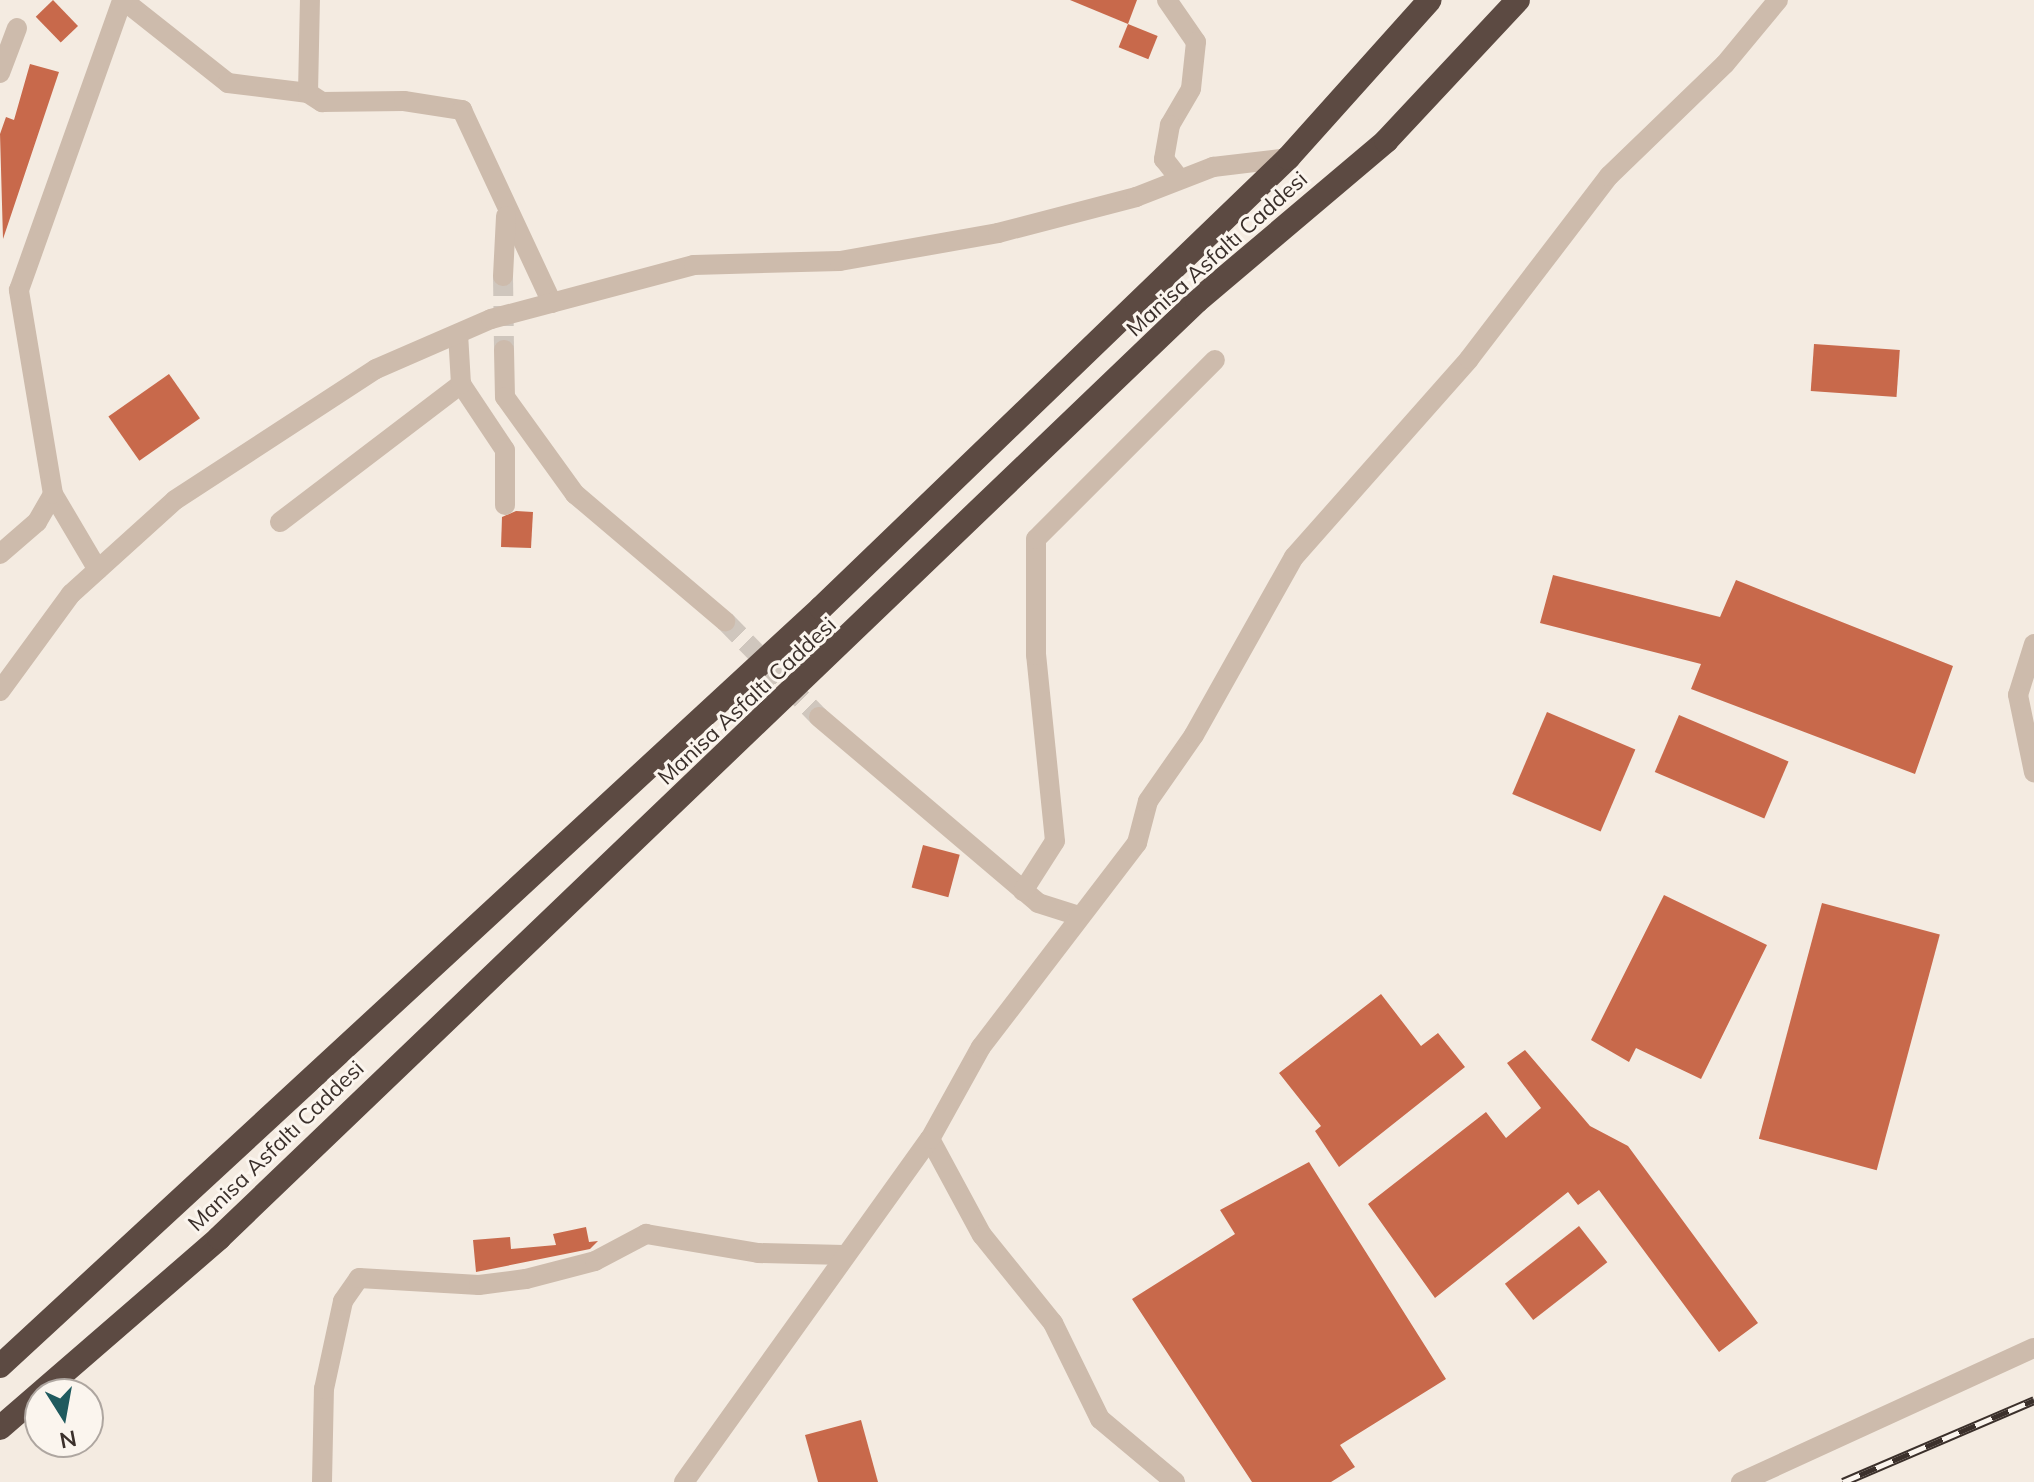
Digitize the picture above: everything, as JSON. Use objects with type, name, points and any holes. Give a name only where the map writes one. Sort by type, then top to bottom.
[{"type":"highway","name":"Manisa Asfaltı Caddesi","points":[[0,1366],[821,608],[1288,158],[1430,0]]},
{"type":"highway","name":"Manisa Asfaltı Caddesi","points":[[0,1428],[219,1238],[1197,301],[1386,141],[1518,0]]},
{"type":"street","points":[[98,570],[53,494],[9,287],[123,0],[228,83],[308,93],[322,102],[404,101],[462,110],[552,303]]},
{"type":"street","points":[[308,93],[310,0]]},
{"type":"street","points":[[1167,0],[1196,42],[1191,89],[1170,125],[1164,159],[1178,177]]},
{"type":"street","points":[[684,1482],[930,1139],[981,1047],[1137,843],[1148,801],[1194,735],[1294,557],[1469,359],[1609,176],[1725,64],[1778,0]]},
{"type":"street","points":[[0,73],[17,28]]},
{"type":"street","points":[[0,691],[98,570],[175,500],[295,417],[376,369],[458,334],[552,303],[694,265],[840,261],[998,233],[1136,197],[1178,177],[1288,158]]},
{"type":"street","points":[[503,276],[506,208]]},
{"type":"street","points":[[458,334],[461,384],[505,450],[505,505]]},
{"type":"street","points":[[504,350],[505,397],[575,494],[725,621]]},
{"type":"street","points":[[1023,891],[1055,841],[1036,655],[1036,539],[1215,360]]},
{"type":"street","points":[[280,522],[461,384]]},
{"type":"street","points":[[0,554],[37,522],[53,494]]},
{"type":"street","points":[[2034,644],[2018,695],[2034,772]]},
{"type":"street","points":[[819,717],[1023,891],[1079,916]]},
{"type":"street","points":[[930,1139],[982,1235],[1053,1323],[1100,1419],[1175,1482]]},
{"type":"street","points":[[322,1482],[324,1389],[343,1301],[359,1278],[479,1285],[526,1279],[595,1261],[646,1234],[758,1253],[844,1255]]},
{"type":"street","points":[[1741,1482],[2034,1348]]},
{"type":"building","points":[[53,0],[78,26],[61,43],[36,17]]},
{"type":"building","points":[[1070,0],[1137,0],[1128,24]]},
{"type":"building","points":[[1128,24],[1158,36],[1148,59],[1119,47]]},
{"type":"building","points":[[30,64],[59,72],[3,239],[0,134],[6,117],[14,120]]},
{"type":"building","points":[[1814,344],[1900,350],[1897,397],[1811,391]]},
{"type":"building","points":[[169,374],[200,418],[139,461],[108,416]]},
{"type":"building","points":[[516,511],[533,512],[531,548],[501,547],[502,517]]},
{"type":"building","points":[[1553,575],[1720,617],[1736,580],[1953,666],[1915,774],[1691,689],[1701,664],[1540,623]]},
{"type":"building","points":[[1547,712],[1635,750],[1601,831],[1512,794]]},
{"type":"building","points":[[1679,715],[1789,761],[1764,819],[1655,772]]},
{"type":"building","points":[[923,845],[960,855],[948,897],[912,888]]},
{"type":"building","points":[[1664,895],[1767,945],[1701,1079],[1636,1048],[1629,1062],[1591,1040]]},
{"type":"building","points":[[1822,903],[1940,935],[1877,1170],[1759,1139]]},
{"type":"building","points":[[1381,994],[1421,1046],[1438,1033],[1465,1067],[1339,1167],[1315,1131],[1321,1126],[1279,1073]]},
{"type":"building","points":[[1525,1050],[1590,1126],[1628,1146],[1758,1323],[1719,1352],[1599,1190],[1578,1205],[1568,1192],[1435,1298],[1368,1204],[1486,1112],[1506,1138],[1541,1108],[1507,1063]]},
{"type":"building","points":[[1309,1162],[1446,1379],[1340,1445],[1355,1467],[1331,1482],[1252,1482],[1132,1299],[1235,1234],[1220,1210]]},
{"type":"building","points":[[1579,1226],[1607,1262],[1533,1320],[1505,1284]]},
{"type":"building","points":[[586,1227],[589,1242],[598,1241],[590,1249],[476,1272],[473,1240],[510,1237],[511,1249],[556,1245],[553,1234]]},
{"type":"building","points":[[861,1420],[878,1482],[818,1482],[805,1435]]},
{"type":"tunnel","points":[[503,276],[504,350]]},
{"type":"tunnel","points":[[725,621],[819,717]]},
{"type":"railway","points":[[1843,1482],[2034,1400]]}]
